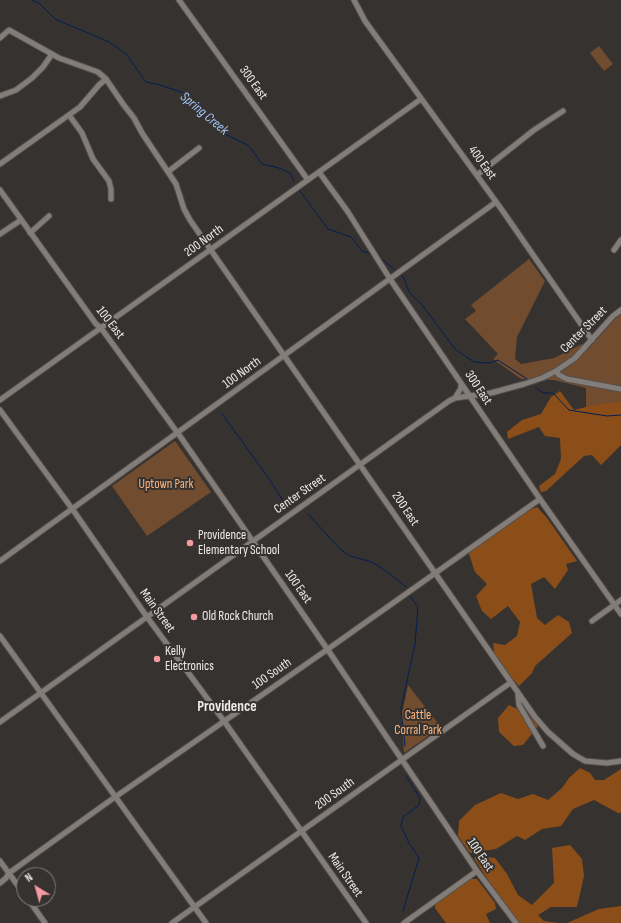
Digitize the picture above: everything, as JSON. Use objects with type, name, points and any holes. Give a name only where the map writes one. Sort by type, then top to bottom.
[{"type":"street","name":"300 East","points":[[179,0],[308,180]]},
{"type":"street","name":"400 East","points":[[354,0],[365,21],[477,175],[592,340]]},
{"type":"street","points":[[0,38],[9,30],[52,54],[98,72],[106,79],[98,85],[80,107],[0,164]]},
{"type":"street","points":[[0,96],[16,90],[32,78],[43,67],[52,54]]},
{"type":"street","name":"200 East","points":[[106,79],[169,171],[176,184],[184,209],[190,220],[435,572],[517,693],[539,722],[573,754],[585,761],[597,763],[608,764],[621,761]]},
{"type":"street","name":"200 North","points":[[0,400],[422,99]]},
{"type":"street","points":[[477,175],[534,130],[563,111]]},
{"type":"street","points":[[69,114],[82,133],[93,160],[109,181],[111,199]]},
{"type":"street","points":[[169,171],[199,148]]},
{"type":"street","name":"300 East","points":[[319,172],[348,212],[390,279],[621,614]]},
{"type":"street","name":"100 East","points":[[0,190],[96,324],[101,328],[178,433],[403,759],[477,872],[516,923]]},
{"type":"street","name":"100 North","points":[[0,561],[73,510],[496,202]]},
{"type":"street","points":[[30,233],[49,216]]},
{"type":"street","points":[[0,234],[21,220]]},
{"type":"street","points":[[614,250],[621,240]]},
{"type":"street","name":"Center Street","points":[[0,722],[253,540],[455,398],[491,393],[542,378],[556,371],[574,358],[613,316],[621,310]]},
{"type":"street","points":[[556,371],[559,375],[567,379],[621,389]]},
{"type":"street","points":[[455,398],[460,392],[462,383]]},
{"type":"street","name":"Main Street","points":[[0,410],[73,510],[147,617],[224,721],[366,923]]},
{"type":"street","name":"100 South","points":[[0,883],[9,873],[116,796],[328,649],[540,498]]},
{"type":"street","points":[[592,621],[621,600]]},
{"type":"street","points":[[0,636],[206,923]]},
{"type":"street","name":"200 South","points":[[172,923],[510,683]]},
{"type":"street","points":[[517,693],[519,704],[543,746]]},
{"type":"street","points":[[0,861],[16,883]]},
{"type":"street","points":[[404,923],[477,872]]},
{"type":"street","points":[[34,907],[45,923]]},
{"type":"green space","points":[[599,46],[613,64],[604,71],[590,53]]},
{"type":"green space","points":[[529,259],[545,281],[517,337],[515,359],[521,364],[554,358],[582,344],[588,349],[621,314],[621,407],[586,409],[586,388],[554,380],[521,379],[493,359],[498,354],[465,319],[476,311],[471,305]]},
{"type":"green space","name":"Uptown Park","points":[[175,441],[211,492],[147,536],[112,486]]},
{"type":"green space","name":"Cattle Corral Park","points":[[408,685],[441,727],[404,753],[401,712]]},
{"type":"shaded area","points":[[560,391],[574,410],[594,405],[621,402],[621,445],[601,465],[592,455],[584,456],[546,491],[541,492],[539,486],[555,474],[561,459],[560,438],[545,436],[539,427],[508,439],[507,432],[522,420],[541,414],[551,397]]},
{"type":"shaded area","points":[[537,507],[547,518],[577,561],[566,564],[568,570],[555,589],[544,577],[531,584],[537,618],[545,625],[558,615],[569,622],[572,633],[535,666],[532,673],[519,686],[495,660],[493,643],[505,645],[517,636],[520,622],[508,606],[491,619],[482,611],[476,596],[487,584],[475,572],[468,551],[518,515]]},
{"type":"shaded area","points":[[509,705],[528,714],[538,726],[523,745],[514,746],[499,732],[498,718]]},
{"type":"shaded area","points":[[580,768],[590,773],[595,780],[604,780],[621,769],[621,813],[618,813],[594,800],[573,809],[561,826],[542,829],[525,840],[517,836],[496,849],[470,853],[458,836],[459,821],[475,805],[501,793],[518,799],[533,794],[548,800],[562,788],[569,778]]},
{"type":"shaded area","points":[[570,845],[582,859],[584,876],[577,907],[551,907],[538,915],[544,921],[558,923],[515,923],[474,858],[477,856],[495,858],[507,874],[518,895],[532,905],[554,883],[552,848]]},
{"type":"shaded area","points":[[469,879],[477,879],[495,903],[496,909],[486,914],[490,923],[446,923],[435,908],[436,901]]},
{"type":"shaded area","points":[[621,906],[621,923],[567,923],[599,909]]},
{"type":"waterway","name":"Spring Creek","points":[[32,0],[39,3],[55,19],[109,42],[126,54],[146,82],[184,93],[223,133],[249,146],[262,164],[279,168],[290,173],[294,181]]},
{"type":"waterway","name":"Spring Creek","points":[[300,191],[328,229],[351,237],[362,251],[369,253]]},
{"type":"waterway","name":"Spring Creek","points":[[378,256],[395,270]]},
{"type":"waterway","name":"Spring Creek","points":[[401,275],[404,278],[409,292],[422,305],[455,349],[474,362],[489,363],[498,360],[527,379]]},
{"type":"waterway","name":"Spring Creek","points":[[535,387],[543,393],[553,393],[569,410],[607,416],[621,415]]},
{"type":"waterway","points":[[222,414],[265,473],[286,505]]},
{"type":"waterway","points":[[308,514],[339,548],[350,556],[372,562],[406,587]]},
{"type":"waterway","points":[[405,746],[401,709],[415,644],[418,607],[410,596]]},
{"type":"waterway","points":[[403,911],[419,858],[409,843],[401,826],[403,817],[419,805],[420,798],[406,776]]},
{"type":"place","name":"Providence Elementary School","points":[[190,543]]},
{"type":"place","name":"Old Rock Church","points":[[194,617]]},
{"type":"place","name":"Kelly Electronics","points":[[157,659]]},
{"type":"district","name":"Providence","points":[[227,707]]}]
